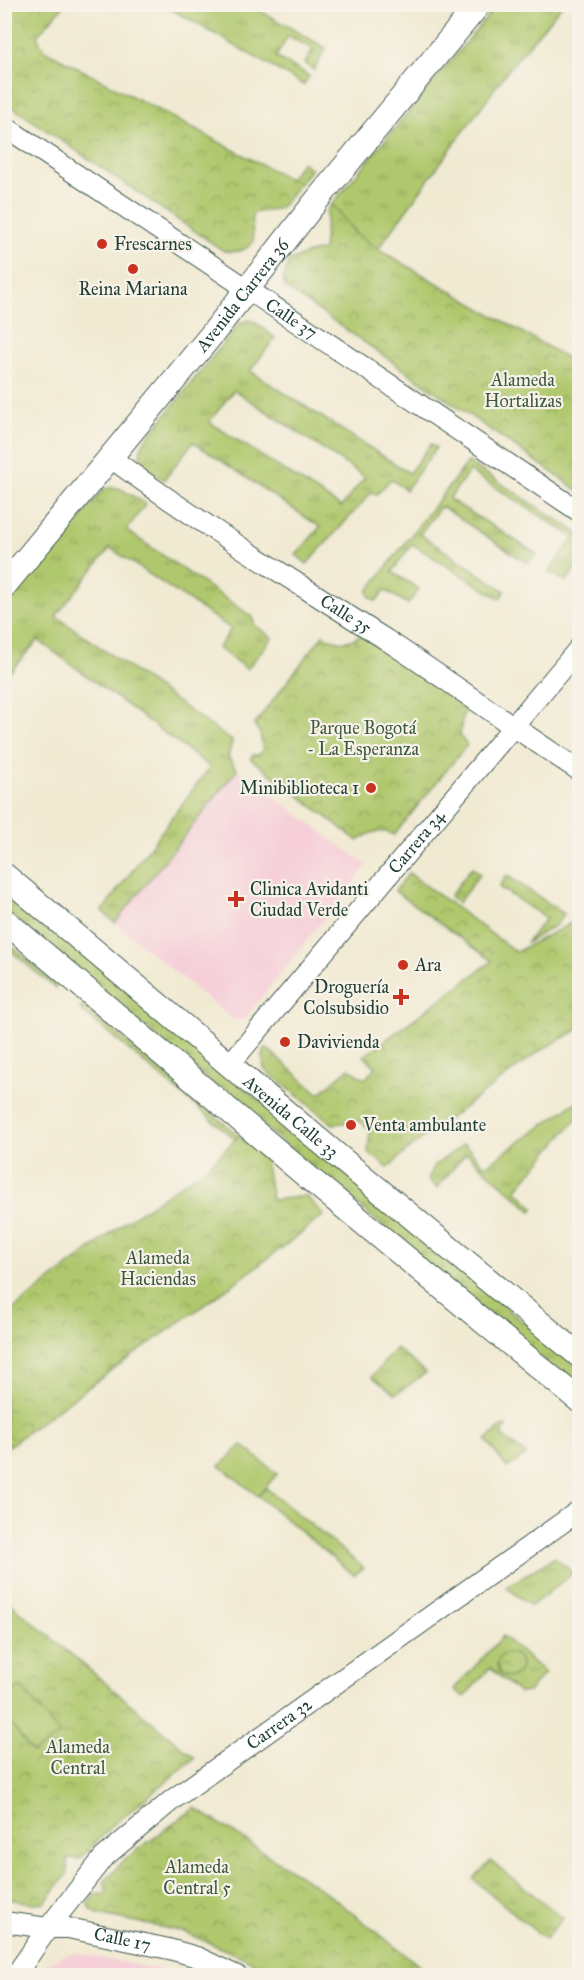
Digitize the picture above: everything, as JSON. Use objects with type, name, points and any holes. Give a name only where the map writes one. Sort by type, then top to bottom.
[{"type":"main road","name":"Avenida Carrera 36","points":[[4,586],[111,458],[317,200],[479,4]]},
{"type":"main road","name":"Avenida Calle 33","points":[[4,875],[579,1356]]},
{"type":"main road","name":"Avenida Calle 33","points":[[4,920],[309,1178],[579,1401]]},
{"type":"street","name":"Calle 37","points":[[4,126],[579,512]]},
{"type":"street","name":"Calle 35","points":[[111,458],[579,771]]},
{"type":"street","name":"Carrera 34","points":[[230,1064],[579,647]]},
{"type":"street","name":"Carrera 32","points":[[15,1976],[48,1928],[104,1858],[172,1800],[579,1510]]},
{"type":"street","name":"Calle 17","points":[[4,1922],[48,1928],[68,1928],[177,1951],[197,1957],[237,1976]]},
{"type":"shaded area","name":"Clinica Avidanti Ciudad Verde","points":[[237,770],[367,865],[244,1019],[236,1020],[115,923]]},
{"type":"shaded area","points":[[76,1953],[181,1975],[38,1975],[43,1966],[62,1956]]},
{"type":"green space","points":[[4,5],[64,5],[37,36],[44,50],[289,179],[302,162],[311,169],[280,208],[252,215],[253,242],[247,248],[240,251],[224,251],[5,102]]},
{"type":"green space","points":[[164,5],[250,5],[326,48],[314,70],[305,64],[313,49],[288,36],[276,57],[309,76],[304,85]]},
{"type":"green space","points":[[497,5],[562,5],[508,70],[378,249],[356,234],[332,204]]},
{"type":"green space","name":"Alameda Hortalizas","points":[[332,204],[356,234],[378,249],[579,365],[579,491],[286,288],[283,281],[288,262],[308,253],[323,250],[327,211]]},
{"type":"green space","points":[[249,320],[255,322],[275,338],[250,371],[409,473],[431,444],[436,448],[406,490],[391,479],[376,495],[372,492],[307,564],[296,555],[320,527],[193,442],[164,480],[146,467],[140,457],[142,445],[147,438],[240,323]],"holes":[[[234,390],[365,477],[341,507],[209,422]]]},
{"type":"green space","points":[[468,462],[579,534],[579,564],[566,581],[549,572],[574,537],[469,471],[449,499],[537,554],[527,563],[441,506],[420,534],[505,591],[500,599],[412,544],[392,572],[419,589],[408,604],[385,590],[376,601],[370,597],[368,591]]},
{"type":"green space","points":[[114,487],[146,504],[126,530],[251,616],[255,625],[272,638],[247,669],[218,648],[231,629],[110,548],[56,616],[232,741],[228,757],[237,770],[115,923],[102,911],[210,767],[38,640],[4,679],[5,608],[104,489]]},
{"type":"green space","name":"Parque Bogotá - La Esperanza","points":[[323,635],[342,641],[361,635],[466,708],[460,736],[467,745],[394,835],[375,832],[358,841],[251,759],[253,755],[259,755],[263,749],[260,733],[254,725]]},
{"type":"green space","points":[[472,867],[480,874],[458,903],[450,896]]},
{"type":"green space","points":[[409,873],[516,952],[579,919],[579,1029],[541,1050],[411,1147],[388,1168],[368,1152],[370,1130],[360,1121],[333,1124],[264,1069],[263,1057],[265,1047],[319,1094],[349,1068],[365,1079],[376,1067],[364,1056],[492,961],[395,891]]},
{"type":"green space","points":[[507,875],[564,914],[556,925],[526,943],[546,918],[499,887]]},
{"type":"green space","points":[[4,887],[579,1369],[579,1390],[5,910]]},
{"type":"green space","points":[[4,939],[56,984],[55,988],[5,946]]},
{"type":"green space","points":[[84,1006],[239,1136],[235,1139],[80,1009]]},
{"type":"green space","points":[[579,1100],[579,1116],[516,1190],[534,1208],[532,1211],[466,1153],[437,1188],[428,1180],[434,1166],[464,1144],[485,1166]]},
{"type":"green space","name":"Alameda Haciendas","points":[[239,1136],[265,1159],[272,1200],[306,1196],[324,1215],[285,1246],[5,1449],[5,1316],[125,1222],[206,1168]]},
{"type":"green space","points":[[396,1348],[426,1373],[396,1394],[372,1377]]},
{"type":"green space","points":[[507,1426],[501,1435],[526,1455],[507,1468],[486,1440],[501,1427]]},
{"type":"green space","points":[[242,1445],[277,1474],[258,1496],[220,1466]]},
{"type":"green space","points":[[266,1488],[364,1568],[354,1575],[258,1496]]},
{"type":"green space","points":[[555,1557],[573,1573],[531,1606],[506,1587]]},
{"type":"green space","name":"Alameda Central","points":[[4,1598],[195,1758],[113,1825],[80,1859],[67,1858],[68,1873],[45,1902],[34,1903],[5,1899]]},
{"type":"green space","points":[[503,1636],[545,1673],[528,1692],[519,1693],[490,1668],[464,1697],[454,1689]]},
{"type":"green space","points":[[509,1653],[518,1656],[521,1665],[518,1674],[509,1677],[500,1674],[497,1665],[500,1656]]},
{"type":"green space","points":[[21,1687],[60,1734],[33,1753],[5,1717],[5,1699]]},
{"type":"green space","name":"Alameda Central 5","points":[[195,1808],[327,1893],[431,1975],[272,1975],[249,1960],[184,1932],[98,1914],[91,1910],[88,1905],[94,1894],[107,1892],[104,1882],[125,1859]]},
{"type":"green space","points":[[491,1861],[563,1918],[545,1939],[473,1879]]},
{"type":"place","name":"Frescarnes","points":[[102,244]]},
{"type":"place","name":"Reina Mariana","points":[[133,269]]},
{"type":"place","name":"Minibiblioteca 1","points":[[371,788]]},
{"type":"place","name":"Clinica Avidanti Ciudad Verde","points":[[236,899]]},
{"type":"place","name":"Ara","points":[[403,965]]},
{"type":"place","name":"Droguería Colsubsidio","points":[[401,997]]},
{"type":"place","name":"Davivienda","points":[[285,1042]]},
{"type":"place","name":"Venta ambulante","points":[[351,1125]]}]
